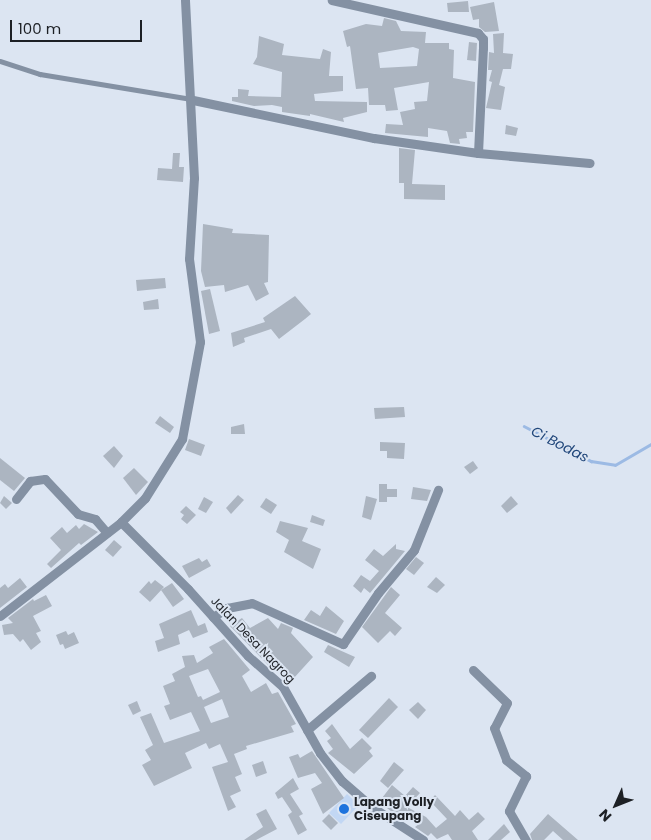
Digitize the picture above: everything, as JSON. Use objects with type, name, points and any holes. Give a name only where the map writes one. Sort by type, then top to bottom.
[{"type":"street","points":[[0,615],[121,522],[145,498],[182,439],[197,364],[198,323],[189,259],[194,178],[193,100],[186,0]]},
{"type":"street","points":[[332,0],[478,33],[483,40],[483,48],[478,153]]},
{"type":"street","points":[[193,100],[374,138],[478,153],[590,162]]},
{"type":"street","points":[[16,498],[30,481],[45,479],[78,514],[96,519],[107,533]]},
{"type":"street","points":[[213,617],[227,608],[252,603],[343,644],[373,600],[414,550],[438,490]]},
{"type":"street","name":"Jalan Desa Nagrog","points":[[121,522],[248,656],[283,687],[307,730],[342,781],[372,807],[423,840]]},
{"type":"street","points":[[473,670],[507,703],[494,728],[506,760],[526,776],[509,811],[526,840]]},
{"type":"street","points":[[307,730],[371,676]]},
{"type":"lane","points":[[0,61],[40,74],[193,100]]},
{"type":"shaded area","name":"Lapang Volly Ciseupang","points":[[347,794],[359,805],[341,824],[329,813]]},
{"type":"building","points":[[468,1],[469,12],[448,12],[447,3]]},
{"type":"building","points":[[494,2],[499,31],[485,32],[479,27],[479,19],[473,20],[470,7]]},
{"type":"building","points":[[384,18],[396,21],[401,31],[426,32],[425,43],[449,43],[449,49],[454,50],[453,78],[475,82],[473,132],[466,132],[467,138],[459,139],[460,144],[450,143],[447,131],[428,128],[428,137],[385,133],[386,124],[403,125],[400,112],[415,109],[414,102],[427,101],[429,82],[394,88],[398,110],[386,111],[385,105],[369,105],[368,88],[356,89],[350,46],[347,47],[343,31],[366,24],[382,26]],"holes":[[[413,47],[419,49],[417,66],[380,68],[378,53]]]},
{"type":"building","points":[[504,33],[503,53],[513,54],[511,69],[503,69],[499,85],[505,87],[501,110],[486,108],[492,82],[489,81],[492,70],[488,70],[489,52],[494,53],[493,34]]},
{"type":"building","points":[[259,36],[284,44],[282,55],[320,59],[323,49],[331,52],[329,76],[343,76],[343,91],[314,94],[315,101],[367,102],[367,112],[343,118],[344,122],[310,114],[310,116],[282,112],[282,107],[272,105],[254,106],[232,101],[232,97],[238,97],[238,89],[249,90],[248,96],[281,97],[282,72],[253,64],[257,57]]},
{"type":"building","points":[[469,42],[477,43],[476,61],[467,60]]},
{"type":"building","points":[[506,125],[518,128],[516,136],[505,134]]},
{"type":"building","points":[[399,148],[415,150],[412,184],[445,185],[445,200],[404,199],[404,183],[399,183]]},
{"type":"building","points":[[173,153],[180,153],[179,167],[184,167],[183,182],[157,180],[158,168],[172,169]]},
{"type":"building","points":[[203,224],[233,229],[232,233],[269,235],[268,282],[264,283],[269,294],[256,301],[248,285],[225,292],[224,285],[205,287],[201,271]]},
{"type":"building","points":[[165,278],[166,288],[137,291],[136,280]]},
{"type":"building","points":[[210,289],[220,331],[209,334],[201,291]]},
{"type":"building","points":[[295,296],[311,314],[305,319],[279,339],[271,329],[244,338],[245,342],[233,347],[231,333],[265,322],[263,318]]},
{"type":"building","points":[[158,299],[159,309],[144,310],[143,302]]},
{"type":"building","points":[[404,407],[405,417],[375,419],[374,408]]},
{"type":"building","points":[[160,416],[174,427],[170,433],[155,423]]},
{"type":"building","points":[[244,424],[245,434],[231,434],[231,427]]},
{"type":"building","points":[[189,439],[205,445],[201,456],[185,450]]},
{"type":"building","points":[[380,442],[405,443],[404,459],[387,458],[387,451],[380,451]]},
{"type":"building","points":[[114,446],[123,456],[114,468],[103,456]]},
{"type":"building","points":[[0,458],[25,478],[14,491],[0,480]]},
{"type":"building","points":[[473,461],[478,468],[470,474],[464,467]]},
{"type":"building","points":[[134,468],[148,482],[136,495],[123,478]]},
{"type":"building","points":[[379,484],[387,484],[387,489],[397,489],[397,497],[387,497],[387,502],[379,502]]},
{"type":"building","points":[[413,487],[431,490],[427,501],[411,499]]},
{"type":"building","points":[[238,495],[244,500],[231,514],[226,508]]},
{"type":"building","points":[[4,496],[12,503],[6,509],[0,503]]},
{"type":"building","points":[[366,496],[377,499],[371,520],[362,517]]},
{"type":"building","points":[[511,496],[518,504],[507,513],[501,506]]},
{"type":"building","points":[[204,497],[213,502],[206,513],[198,509]]},
{"type":"building","points":[[266,498],[277,505],[271,514],[260,507]]},
{"type":"building","points":[[186,506],[196,515],[187,524],[181,519],[184,515],[180,512]]},
{"type":"building","points":[[312,515],[325,520],[323,526],[310,522]]},
{"type":"building","points":[[280,521],[308,528],[302,541],[321,549],[313,569],[284,552],[289,540],[276,532]]},
{"type":"building","points":[[84,524],[98,532],[81,545],[79,543],[51,568],[47,564],[61,550],[50,538],[62,527],[67,533],[76,525],[79,529]]},
{"type":"building","points":[[114,540],[122,547],[113,557],[105,550]]},
{"type":"building","points":[[396,544],[396,549],[405,551],[370,593],[364,588],[361,593],[353,586],[361,575],[370,581],[379,571],[365,560],[374,549],[383,556]]},
{"type":"building","points":[[416,557],[424,563],[414,575],[406,569]]},
{"type":"building","points":[[199,558],[202,562],[207,559],[211,566],[189,578],[182,566]]},
{"type":"building","points":[[436,577],[445,585],[437,593],[427,587]]},
{"type":"building","points":[[20,578],[27,587],[0,608],[0,588],[5,584],[8,588]]},
{"type":"building","points":[[155,580],[164,587],[150,602],[139,592],[149,581],[151,584]]},
{"type":"building","points":[[172,583],[184,599],[173,607],[161,590]]},
{"type":"building","points":[[391,587],[400,595],[385,613],[402,628],[395,636],[390,631],[378,643],[362,627]]},
{"type":"building","points":[[46,595],[52,606],[33,616],[41,631],[36,633],[41,642],[31,650],[23,639],[20,642],[13,634],[4,635],[2,625],[13,623],[8,618],[33,599],[34,601]]},
{"type":"building","points":[[326,606],[344,621],[336,634],[304,620],[311,610],[320,616]]},
{"type":"building","points":[[191,610],[198,626],[205,623],[208,632],[193,638],[189,630],[178,635],[180,644],[158,652],[155,641],[164,638],[159,624]]},
{"type":"building","points":[[242,618],[250,628],[268,618],[278,629],[281,623],[293,628],[291,633],[313,657],[293,679],[279,665],[273,670],[230,626]]},
{"type":"building","points":[[66,631],[68,635],[74,632],[79,643],[65,649],[63,644],[60,645],[56,635]]},
{"type":"building","points":[[224,639],[250,670],[242,676],[251,692],[266,683],[272,694],[278,692],[296,724],[291,726],[294,732],[246,746],[247,749],[234,754],[242,774],[235,777],[241,791],[230,796],[236,807],[228,811],[212,767],[228,762],[220,744],[209,749],[206,743],[185,753],[192,768],[154,786],[142,765],[151,760],[145,750],[153,745],[140,717],[151,713],[164,743],[200,731],[191,712],[170,720],[164,706],[170,704],[163,686],[175,681],[172,674],[185,667],[182,656],[194,655],[197,663],[213,653],[209,647]],"holes":[[[208,669],[220,692],[203,700],[201,696],[198,697],[189,676]],[[222,699],[229,717],[211,723],[204,707]]]},
{"type":"building","points":[[328,645],[355,657],[349,667],[324,652]]},
{"type":"building","points":[[389,698],[398,707],[368,738],[359,730]]},
{"type":"building","points":[[137,701],[141,711],[133,715],[128,705]]},
{"type":"building","points":[[418,702],[426,710],[418,719],[409,710]]},
{"type":"building","points":[[332,724],[350,749],[362,738],[372,748],[369,751],[373,756],[354,774],[328,753],[333,749],[327,741],[331,738],[325,731]]},
{"type":"building","points":[[312,751],[344,798],[323,814],[311,789],[322,783],[315,773],[298,778],[289,757],[298,754],[300,758]]},
{"type":"building","points":[[263,761],[267,773],[256,777],[252,765]]},
{"type":"building","points":[[394,762],[404,770],[388,788],[380,781]]},
{"type":"building","points":[[293,778],[299,789],[290,794],[303,814],[299,816],[307,830],[298,835],[288,815],[292,812],[282,797],[278,799],[275,793]]},
{"type":"building","points":[[392,785],[405,796],[413,787],[420,793],[407,807],[426,817],[436,828],[447,819],[430,801],[435,795],[455,816],[460,810],[469,820],[478,812],[485,819],[472,831],[478,840],[452,840],[448,834],[437,839],[431,833],[428,836],[415,827],[419,824],[403,814],[400,818],[379,802]]},
{"type":"building","points":[[266,809],[277,829],[256,840],[244,840],[263,827],[256,814]]},
{"type":"building","points":[[329,814],[338,823],[331,830],[322,821]]},
{"type":"building","points":[[548,814],[578,840],[563,840],[553,831],[544,840],[532,840],[530,834]]},
{"type":"building","points":[[504,824],[510,832],[501,840],[488,840]]},
{"type":"waterway","name":"Ci Bodas","points":[[524,426],[591,461],[615,465],[651,444]]},
{"type":"place","name":"Lapang Volly Ciseupang","points":[[344,809]]}]
